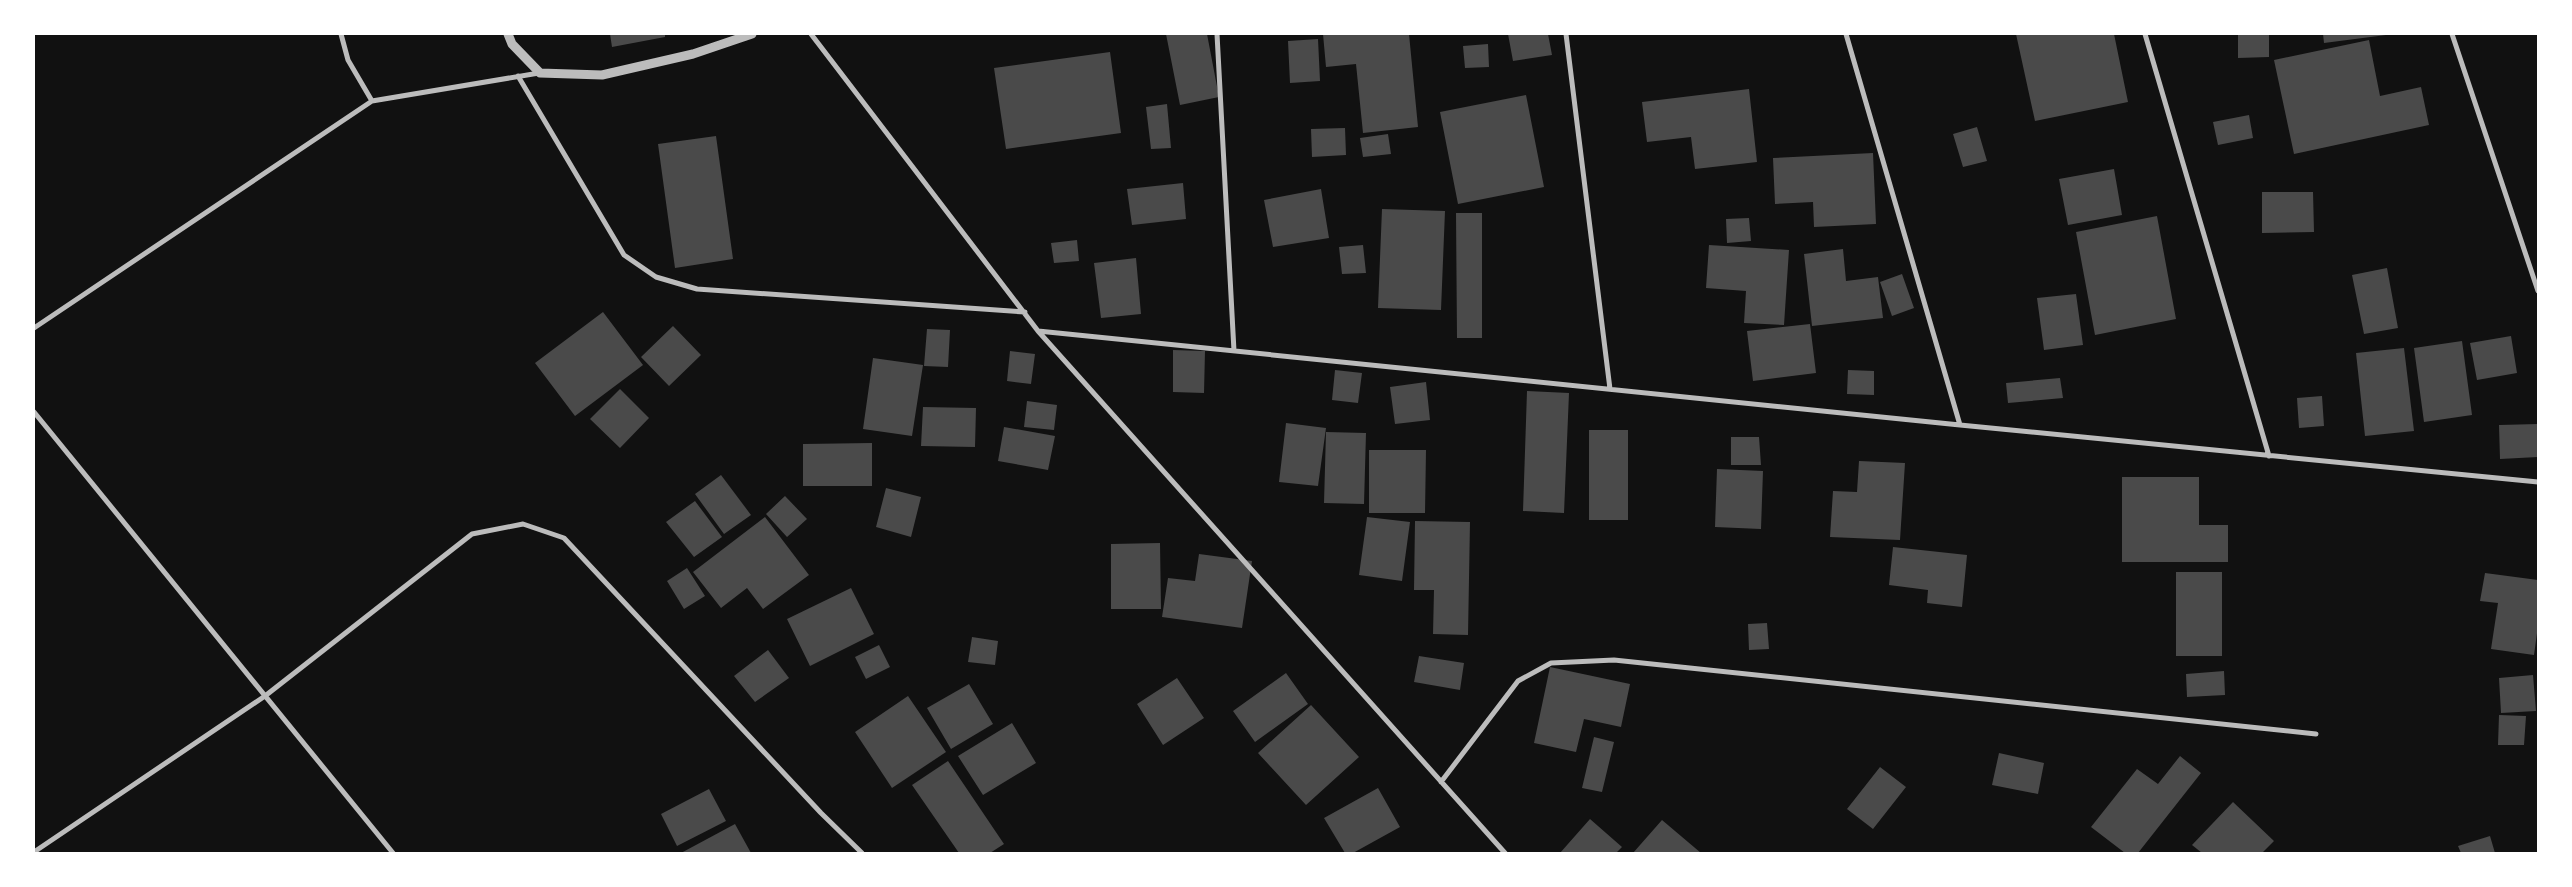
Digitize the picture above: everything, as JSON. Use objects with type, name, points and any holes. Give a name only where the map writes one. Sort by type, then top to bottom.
[{"type":"street","points":[[341,34],[348,60],[372,101]]},
{"type":"street","points":[[508,34],[512,44],[540,73]]},
{"type":"street","points":[[34,328],[372,101],[540,73],[602,75],[693,54],[752,34]]},
{"type":"street","points":[[811,34],[1038,331],[1505,853]]},
{"type":"street","points":[[1217,34],[1234,351]]},
{"type":"street","points":[[1566,34],[1610,389]]},
{"type":"street","points":[[1846,34],[1960,426]]},
{"type":"street","points":[[2145,34],[2269,456]]},
{"type":"street","points":[[2452,34],[2538,291]]},
{"type":"street","points":[[518,76],[624,255],[656,278],[697,290],[1025,312]]},
{"type":"street","points":[[1038,331],[1960,426],[2538,482]]},
{"type":"street","points":[[34,412],[393,853]]},
{"type":"street","points":[[34,852],[265,696],[472,534],[523,524],[564,538],[822,814],[862,853]]},
{"type":"street","points":[[1441,782],[1518,681],[1551,663],[1614,660],[2316,734]]},
{"type":"building","points":[[610,34],[665,34],[665,37],[612,47]]},
{"type":"building","points":[[1166,34],[1207,34],[1219,97],[1180,105]]},
{"type":"building","points":[[1323,34],[1409,34],[1418,127],[1363,133],[1356,64],[1326,67]]},
{"type":"building","points":[[1508,34],[1548,34],[1552,55],[1513,61]]},
{"type":"building","points":[[2016,34],[2114,34],[2128,102],[2035,121]]},
{"type":"building","points":[[2238,34],[2269,34],[2269,57],[2238,58]]},
{"type":"building","points":[[2323,34],[2386,34],[2386,35],[2324,43]]},
{"type":"building","points":[[1318,39],[1320,81],[1290,83],[1288,41]]},
{"type":"building","points":[[2369,40],[2380,96],[2421,87],[2429,125],[2294,154],[2274,60]]},
{"type":"building","points":[[1488,44],[1489,67],[1465,68],[1463,46]]},
{"type":"building","points":[[1110,52],[1121,133],[1006,149],[994,68]]},
{"type":"building","points":[[1749,89],[1757,162],[1695,169],[1691,137],[1647,142],[1642,102]]},
{"type":"building","points":[[1526,95],[1544,187],[1458,204],[1440,112]]},
{"type":"building","points":[[1167,104],[1171,148],[1151,149],[1146,107]]},
{"type":"building","points":[[2249,115],[2253,138],[2218,145],[2213,122]]},
{"type":"building","points":[[1977,127],[1987,161],[1963,167],[1953,134]]},
{"type":"building","points":[[1345,128],[1346,155],[1312,157],[1311,129]]},
{"type":"building","points":[[1388,134],[1391,154],[1363,157],[1360,138]]},
{"type":"building","points":[[716,136],[733,259],[675,268],[658,144]]},
{"type":"building","points":[[1873,153],[1876,224],[1814,227],[1813,202],[1775,204],[1773,158]]},
{"type":"building","points":[[2114,169],[2122,215],[2068,225],[2059,179]]},
{"type":"building","points":[[1183,183],[1186,219],[1132,225],[1127,189]]},
{"type":"building","points":[[1321,189],[1329,238],[1273,247],[1264,200]]},
{"type":"building","points":[[2262,192],[2313,192],[2314,232],[2262,233]]},
{"type":"building","points":[[1382,209],[1445,211],[1441,310],[1378,308]]},
{"type":"building","points":[[1456,213],[1482,213],[1482,338],[1457,338]]},
{"type":"building","points":[[2157,216],[2176,319],[2095,335],[2076,232]]},
{"type":"building","points":[[1749,218],[1751,241],[1727,243],[1726,219]]},
{"type":"building","points":[[1077,240],[1079,261],[1054,263],[1051,243]]},
{"type":"building","points":[[1363,245],[1366,273],[1342,274],[1339,247]]},
{"type":"building","points":[[1709,245],[1789,250],[1784,325],[1744,323],[1746,291],[1706,288]]},
{"type":"building","points":[[1843,249],[1846,281],[1878,277],[1883,318],[1812,326],[1804,254]]},
{"type":"building","points":[[1136,258],[1141,314],[1101,318],[1094,263]]},
{"type":"building","points":[[2387,268],[2398,328],[2364,334],[2352,275]]},
{"type":"building","points":[[1902,274],[1914,308],[1892,316],[1880,282]]},
{"type":"building","points":[[2076,294],[2083,345],[2044,350],[2037,298]]},
{"type":"building","points":[[603,312],[643,365],[575,416],[535,363]]},
{"type":"building","points":[[1810,324],[1816,373],[1753,381],[1747,331]]},
{"type":"building","points":[[673,326],[701,355],[669,386],[641,357]]},
{"type":"building","points":[[927,329],[950,330],[948,367],[924,366]]},
{"type":"building","points":[[2511,336],[2517,373],[2477,380],[2470,343]]},
{"type":"building","points":[[2462,341],[2472,415],[2424,422],[2414,348]]},
{"type":"building","points":[[2404,348],[2414,431],[2365,436],[2356,353]]},
{"type":"building","points":[[1173,350],[1205,351],[1204,393],[1173,392]]},
{"type":"building","points":[[1010,351],[1035,354],[1031,384],[1007,381]]},
{"type":"building","points":[[873,358],[923,365],[912,436],[863,429]]},
{"type":"building","points":[[1335,370],[1362,373],[1358,403],[1332,400]]},
{"type":"building","points":[[1848,370],[1874,371],[1874,395],[1847,394]]},
{"type":"building","points":[[2060,378],[2063,398],[2008,403],[2006,383]]},
{"type":"building","points":[[1426,382],[1430,420],[1395,424],[1390,387]]},
{"type":"building","points":[[620,389],[649,418],[620,448],[590,419]]},
{"type":"building","points":[[1527,391],[1569,393],[1564,513],[1523,511]]},
{"type":"building","points":[[2322,396],[2324,426],[2299,428],[2297,398]]},
{"type":"building","points":[[1027,401],[1057,405],[1054,430],[1024,427]]},
{"type":"building","points":[[923,407],[976,408],[975,447],[921,446]]},
{"type":"building","points":[[1286,423],[1326,428],[1318,486],[1279,482]]},
{"type":"building","points":[[2538,424],[2538,457],[2500,459],[2499,425]]},
{"type":"building","points":[[1004,427],[1055,436],[1048,470],[998,461]]},
{"type":"building","points":[[1589,430],[1628,430],[1628,520],[1589,520]]},
{"type":"building","points":[[1326,432],[1366,433],[1364,504],[1324,503]]},
{"type":"building","points":[[1731,437],[1759,437],[1761,465],[1731,465]]},
{"type":"building","points":[[872,443],[872,486],[803,486],[803,444]]},
{"type":"building","points":[[1369,450],[1426,450],[1425,513],[1369,513]]},
{"type":"building","points":[[1859,461],[1905,463],[1900,540],[1830,537],[1833,491],[1857,492]]},
{"type":"building","points":[[1717,469],[1763,471],[1761,529],[1715,527]]},
{"type":"building","points":[[721,475],[751,515],[724,534],[695,494]]},
{"type":"building","points":[[2122,477],[2199,477],[2199,525],[2228,525],[2228,562],[2122,562]]},
{"type":"building","points":[[886,488],[921,497],[911,537],[876,527]]},
{"type":"building","points":[[785,496],[807,519],[787,537],[766,514]]},
{"type":"building","points":[[695,501],[722,537],[694,557],[666,522]]},
{"type":"building","points":[[765,517],[809,575],[763,609],[747,588],[721,608],[693,572]]},
{"type":"building","points":[[1367,517],[1410,522],[1402,581],[1359,575]]},
{"type":"building","points":[[1415,521],[1470,522],[1468,635],[1433,634],[1434,590],[1414,590]]},
{"type":"building","points":[[1160,543],[1161,609],[1111,609],[1111,544]]},
{"type":"building","points":[[1893,547],[1967,555],[1962,607],[1927,603],[1928,590],[1889,585]]},
{"type":"building","points":[[1199,554],[1252,561],[1242,628],[1162,617],[1168,578],[1195,581]]},
{"type":"building","points":[[687,568],[705,596],[684,609],[667,581]]},
{"type":"building","points":[[2176,572],[2222,572],[2222,656],[2176,656]]},
{"type":"building","points":[[2485,573],[2538,580],[2538,626],[2534,655],[2491,649],[2498,603],[2480,601]]},
{"type":"building","points":[[851,588],[874,634],[810,666],[787,619]]},
{"type":"building","points":[[1767,623],[1769,649],[1749,650],[1748,624]]},
{"type":"building","points":[[972,637],[998,641],[995,665],[968,662]]},
{"type":"building","points":[[879,645],[890,667],[866,679],[855,657]]},
{"type":"building","points":[[768,650],[789,678],[755,702],[734,676]]},
{"type":"building","points":[[1419,656],[1464,663],[1460,690],[1414,682]]},
{"type":"building","points":[[1550,667],[1630,684],[1621,727],[1584,719],[1576,752],[1534,743]]},
{"type":"building","points":[[2224,671],[2225,695],[2187,697],[2186,674]]},
{"type":"building","points":[[1286,673],[1308,704],[1255,742],[1233,711]]},
{"type":"building","points":[[2533,675],[2536,711],[2501,713],[2499,678]]},
{"type":"building","points":[[1177,678],[1204,718],[1163,745],[1137,704]]},
{"type":"building","points":[[969,684],[993,724],[951,749],[927,708]]},
{"type":"building","points":[[908,696],[946,752],[892,788],[855,732]]},
{"type":"building","points":[[1311,705],[1359,757],[1306,805],[1258,753]]},
{"type":"building","points":[[2499,715],[2526,716],[2524,745],[2498,745]]},
{"type":"building","points":[[1012,723],[1036,763],[983,795],[958,756]]},
{"type":"building","points":[[1594,737],[1614,742],[1602,792],[1582,788]]},
{"type":"building","points":[[1999,753],[2044,763],[2038,794],[1992,785]]},
{"type":"building","points":[[2180,756],[2201,773],[2138,853],[2125,853],[2091,827],[2137,769],[2158,784]]},
{"type":"building","points":[[948,761],[1004,844],[990,853],[959,853],[912,785]]},
{"type":"building","points":[[1880,767],[1906,787],[1873,829],[1847,809]]},
{"type":"building","points":[[1378,788],[1400,827],[1353,853],[1345,853],[1324,818]]},
{"type":"building","points":[[709,789],[726,821],[677,846],[661,814]]},
{"type":"building","points":[[2233,802],[2274,841],[2262,853],[2202,853],[2192,845]]},
{"type":"building","points":[[1590,819],[1622,847],[1616,853],[1560,853]]},
{"type":"building","points":[[1662,820],[1701,853],[1633,853]]},
{"type":"building","points":[[735,824],[751,853],[681,853]]},
{"type":"building","points":[[2490,836],[2495,853],[2461,853],[2458,846]]}]
